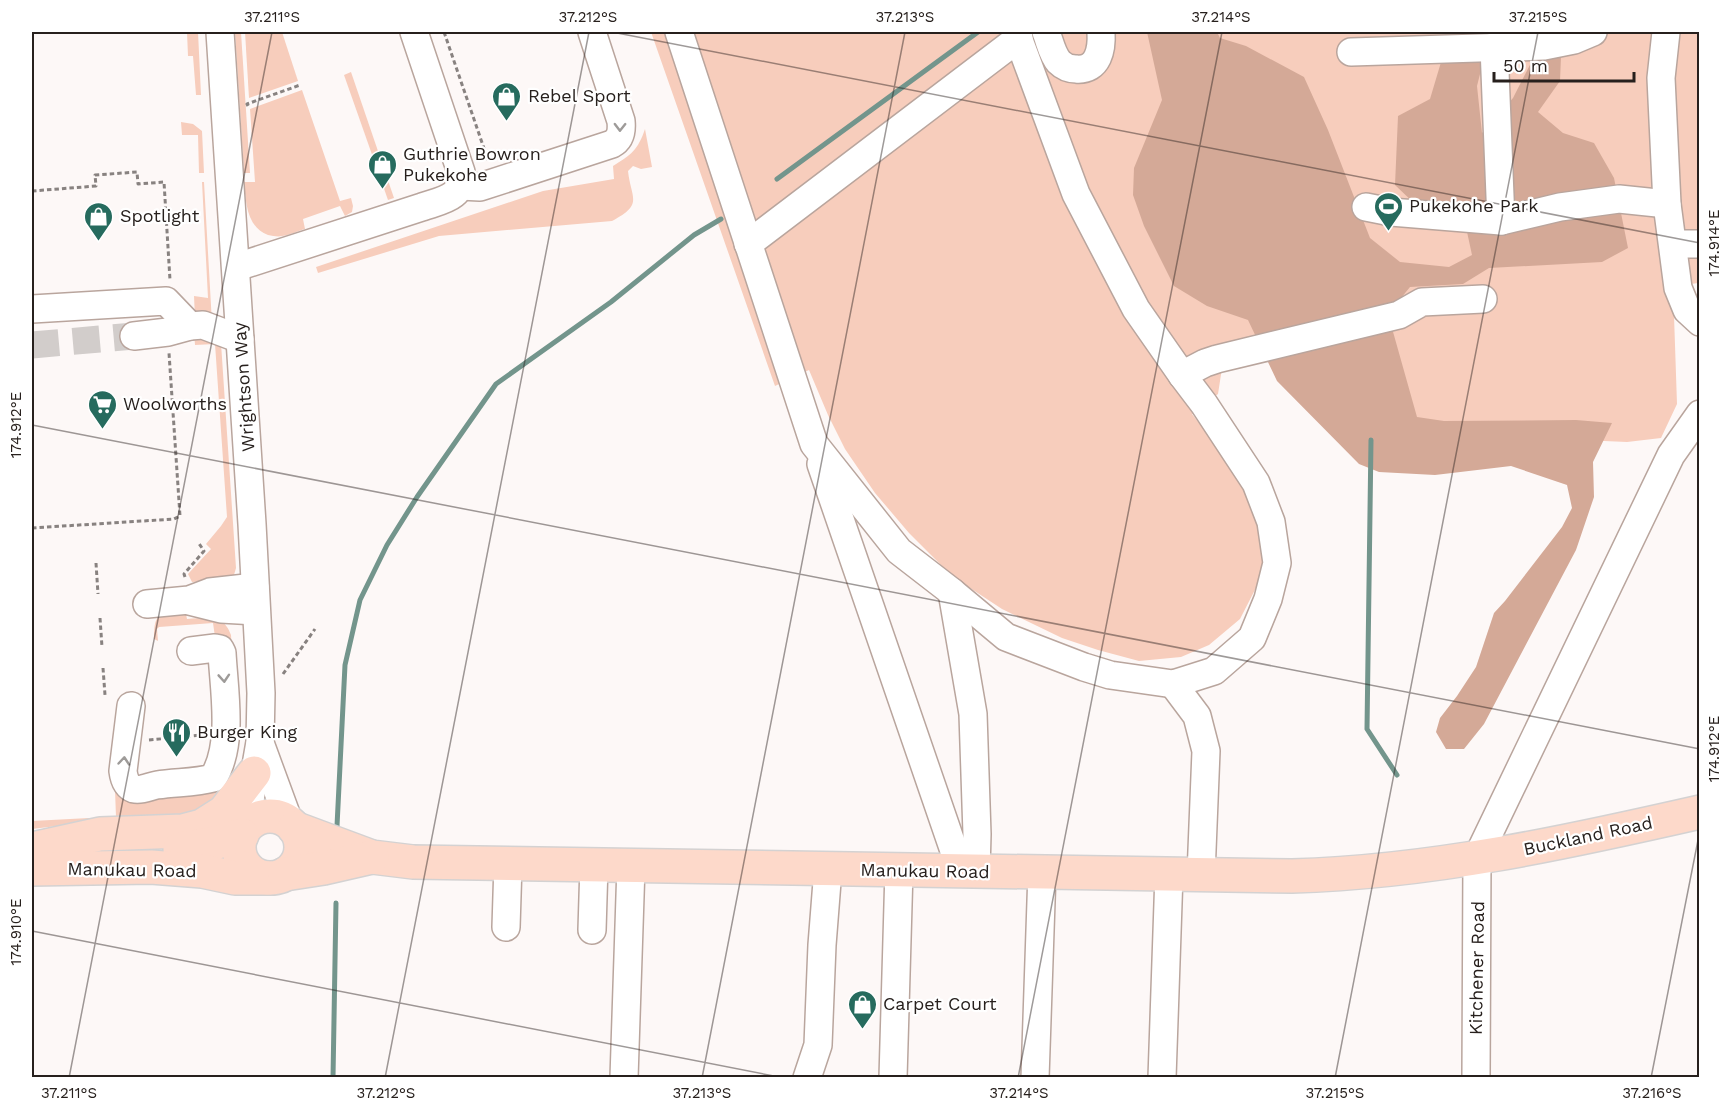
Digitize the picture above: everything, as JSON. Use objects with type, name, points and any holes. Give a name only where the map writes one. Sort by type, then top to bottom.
[{"type":"main road","points":[[32,849],[100,834],[183,831],[202,826],[224,812],[257,757]]},
{"type":"main road","name":"Buckland Road","points":[[1477,858],[1560,844],[1700,812]]},
{"type":"main road","points":[[270,816],[280,818],[291,825],[299,837],[301,848],[299,858],[293,867],[277,876],[260,877],[247,867],[240,852],[239,843],[243,832],[252,822],[261,818],[270,816]]},
{"type":"main road","name":"Manukau Road","points":[[291,825],[372,857],[413,862],[1292,876],[1339,875],[1477,858]]},
{"type":"main road","name":"Manukau Road","points":[[32,849],[186,849],[243,832]]},
{"type":"main road","name":"Manukau Road","points":[[32,869],[177,868],[235,878],[277,876],[372,857]]},
{"type":"street","name":"Wrightson Way","points":[[220,32],[237,267],[261,693],[257,757],[243,832]]},
{"type":"street","points":[[237,267],[422,207],[455,194],[462,181],[460,172],[414,32]]},
{"type":"street","points":[[460,186],[480,187],[617,141],[620,136],[621,121],[592,32]]},
{"type":"street","points":[[679,32],[814,444],[968,871]]},
{"type":"street","points":[[1046,32],[1058,61],[1065,67],[1083,69],[1091,66],[1098,58],[1102,48],[1101,32]]},
{"type":"street","points":[[1351,52],[1508,42],[1544,46],[1574,40],[1593,32]]},
{"type":"street","points":[[1666,32],[1660,78],[1667,204],[1686,244],[1678,288],[1687,310],[1700,322]]},
{"type":"street","points":[[748,244],[1017,35],[1076,194],[1136,309],[1204,404],[1256,483],[1271,522],[1277,563],[1268,599],[1252,638],[1214,670],[1173,684],[1110,675],[1084,668],[1006,637],[899,551],[814,444]]},
{"type":"street","points":[[1501,221],[1508,42]]},
{"type":"street","points":[[1366,207],[1391,212],[1501,221],[1560,207],[1619,199],[1667,204]]},
{"type":"street","points":[[1182,375],[1217,359],[1399,315],[1422,302],[1483,299]]},
{"type":"street","points":[[32,309],[166,302],[190,326]]},
{"type":"street","points":[[134,336],[203,325],[240,339]]},
{"type":"street","points":[[1477,858],[1671,455],[1700,414]]},
{"type":"street","points":[[147,604],[189,592],[221,609],[255,599]]},
{"type":"street","points":[[952,592],[973,714],[977,834],[968,871]]},
{"type":"street","points":[[131,706],[123,771],[127,785],[135,789],[143,789],[213,778],[220,765],[227,727],[222,653],[216,648],[192,651]]},
{"type":"street","points":[[1173,684],[1197,716],[1206,751],[1201,875]]},
{"type":"street","name":"Wrightson Way","points":[[257,757],[291,825]]},
{"type":"street","name":"Kitchener Road","points":[[1476,1077],[1477,858]]},
{"type":"street","points":[[506,927],[508,864]]},
{"type":"street","points":[[592,930],[594,865]]},
{"type":"street","points":[[624,1077],[631,866]]},
{"type":"street","points":[[807,1077],[818,1045],[828,869]]},
{"type":"street","points":[[892,1077],[899,870]]},
{"type":"street","points":[[1035,1077],[1042,872]]},
{"type":"street","points":[[1162,1077],[1169,874]]},
{"type":"path","points":[[444,32],[492,170]]},
{"type":"path","points":[[248,114],[247,104],[300,85]]},
{"type":"path","points":[[32,191],[96,186],[95,175],[137,172],[138,184],[164,182],[170,281]]},
{"type":"path","points":[[32,528],[174,519],[180,516],[168,345]]},
{"type":"path","points":[[189,592],[184,574],[204,551],[198,542]]},
{"type":"path","points":[[96,563],[98,594]]},
{"type":"path","points":[[100,618],[102,647]]},
{"type":"path","points":[[261,693],[286,671],[315,629]]},
{"type":"path","points":[[103,668],[105,695]]},
{"type":"path","points":[[144,740],[203,735]]},
{"type":"shaded area","points":[[187,32],[198,32],[201,95],[196,95],[193,56],[188,56]]},
{"type":"shaded area","points":[[235,32],[241,32],[250,173],[244,173]]},
{"type":"shaded area","points":[[245,32],[282,32],[298,81],[249,98]]},
{"type":"shaded area","name":"Pukekohe Park","points":[[651,32],[1699,32],[1699,283],[1673,286],[1677,404],[1661,438],[1627,442],[1468,435],[1390,425],[1374,337],[1222,368],[1218,394],[1192,414],[1237,472],[1252,496],[1265,548],[1261,578],[1240,619],[1209,645],[1181,657],[1139,661],[1062,638],[1002,609],[967,586],[942,566],[909,533],[875,493],[845,449],[809,370],[775,386]]},
{"type":"shaded area","points":[[1147,32],[1217,32],[1220,38],[1246,46],[1304,77],[1328,130],[1370,238],[1400,262],[1449,267],[1472,255],[1461,204],[1416,205],[1395,185],[1398,116],[1430,99],[1450,32],[1471,32],[1485,54],[1477,86],[1482,133],[1513,98],[1535,55],[1561,56],[1560,81],[1538,112],[1563,133],[1594,143],[1614,178],[1628,248],[1602,262],[1489,268],[1463,284],[1410,287],[1388,314],[1417,417],[1444,421],[1576,420],[1612,423],[1593,462],[1594,497],[1576,550],[1484,724],[1464,749],[1446,749],[1436,732],[1440,718],[1476,667],[1494,613],[1562,527],[1572,508],[1567,485],[1511,466],[1435,475],[1379,472],[1359,464],[1277,381],[1248,320],[1207,306],[1174,286],[1144,226],[1133,195],[1134,168],[1162,100]]},
{"type":"shaded area","points":[[351,72],[394,198],[388,200],[344,75]]},
{"type":"shaded area","points":[[302,90],[340,201],[351,198],[352,212],[345,216],[340,206],[303,219],[305,229],[288,235],[268,235],[255,226],[248,213],[244,182],[255,182],[250,109]]},
{"type":"shaded area","points":[[181,122],[193,124],[202,131],[204,173],[199,173],[198,135],[182,135]]},
{"type":"shaded area","points":[[645,129],[652,167],[641,169],[633,166],[628,171],[633,195],[632,205],[612,221],[439,236],[318,273],[316,267],[543,191],[614,179],[613,166],[633,151],[640,142]]},
{"type":"shaded area","points":[[202,182],[204,182],[212,323],[195,318],[194,296],[208,298]]},
{"type":"shaded area","points":[[194,332],[221,343],[236,568],[234,575],[221,580],[192,582],[188,574],[211,549],[206,544],[227,517],[215,344],[195,345]]},
{"type":"shaded area","points":[[186,614],[187,619],[213,618],[219,620],[228,628],[231,635],[235,731],[227,781],[217,799],[200,813],[120,820],[116,817],[115,790],[215,783],[215,637],[213,623],[159,627],[157,629],[158,641],[154,639],[157,618],[164,615]]},
{"type":"shaded area","points":[[89,818],[90,822],[32,829],[32,821]]},
{"type":"waterway","points":[[777,179],[978,32]]},
{"type":"waterway","points":[[337,826],[345,665],[360,600],[387,545],[417,497],[496,384],[611,302],[694,235],[721,219]]},
{"type":"waterway","points":[[1371,440],[1367,729],[1397,775]]},
{"type":"waterway","points":[[333,1078],[336,903]]},
{"type":"tunnel","points":[[32,345],[134,336]]},
{"type":"place","name":"Rebel Sport","points":[[507,122]]},
{"type":"place","name":"Guthrie Bowron Pukekohe","points":[[382,190]]},
{"type":"place","name":"Pukekohe Park","points":[[1388,232]]},
{"type":"place","name":"Spotlight","points":[[99,242]]},
{"type":"place","name":"Woolworths","points":[[102,430]]},
{"type":"place","name":"Burger King","points":[[176,758]]},
{"type":"place","name":"Carpet Court","points":[[862,1030]]}]
